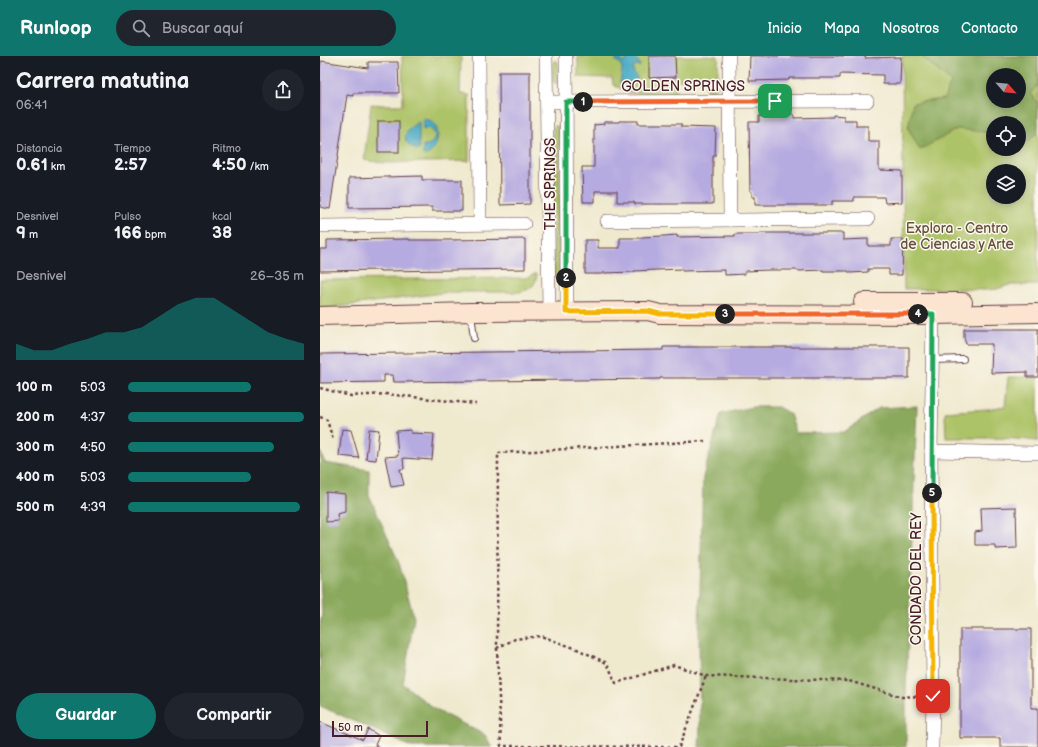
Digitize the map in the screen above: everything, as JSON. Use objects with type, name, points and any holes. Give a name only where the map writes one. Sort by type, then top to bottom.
[{"type":"street","points":[[479,56],[480,224]]},
{"type":"street","name":"THE SPRINGS","points":[[546,56],[558,312]]},
{"type":"street","name":"THE SPRINGS","points":[[558,312],[566,102],[566,56]]},
{"type":"street","points":[[729,56],[730,220]]},
{"type":"street","name":"GOLDEN SPRINGS","points":[[547,102],[867,101]]},
{"type":"street","points":[[608,221],[868,219]]},
{"type":"street","points":[[320,226],[524,224]]},
{"type":"street","points":[[320,316],[471,312],[648,311],[660,314],[1038,302]]},
{"type":"street","points":[[934,306],[1038,313]]},
{"type":"street","name":"CONDADO DEL REY","points":[[932,747],[931,451],[934,306]]},
{"type":"street","points":[[931,451],[1038,453]]},
{"type":"lane","points":[[471,312],[474,338]]},
{"type":"lane","points":[[933,360],[963,359]]},
{"type":"path","points":[[320,388],[351,396],[386,394],[476,404]]},
{"type":"path","points":[[320,417],[327,420],[333,440]]},
{"type":"path","points":[[705,441],[498,453],[496,648],[500,746],[679,747],[706,676]]},
{"type":"path","points":[[496,648],[515,639],[541,636],[577,649],[607,663],[616,683],[674,664],[706,676],[849,681],[902,696],[933,696]]},
{"type":"green space","points":[[402,56],[461,56],[460,94],[469,95],[469,161],[384,163],[364,160],[371,104],[403,105]]},
{"type":"green space","points":[[578,56],[718,56],[718,85],[713,91],[707,92],[706,80],[676,80],[676,93],[631,93],[613,85],[612,78],[578,77]]},
{"type":"green space","name":"Explora - Centro de Ciencias y Arte","points":[[902,56],[1038,56],[1038,285],[1009,285],[997,289],[984,290],[904,289]]},
{"type":"green space","points":[[921,56],[1038,56],[1038,84],[1031,93],[1038,104],[1038,132],[1026,143],[1026,116],[986,116],[986,132],[957,129],[920,150],[908,128],[913,103],[944,99],[951,82]]},
{"type":"green space","points":[[554,61],[557,61],[558,63],[559,82],[557,83],[554,83],[553,81]]},
{"type":"green space","points":[[555,126],[558,126],[559,129],[560,276],[558,277],[555,277],[554,275],[553,129]]},
{"type":"green space","points":[[537,274],[532,287],[519,292],[450,292],[320,308],[320,280],[525,278]]},
{"type":"green space","points":[[1008,377],[1038,377],[1038,441],[1003,438],[946,438],[945,412],[988,409],[1005,406]]},
{"type":"green space","points":[[917,406],[906,691],[906,747],[699,747],[699,632],[703,477],[721,414],[752,407],[778,407],[790,414],[796,433],[844,432],[879,408]]},
{"type":"green space","points":[[320,451],[325,463],[369,470],[369,495],[399,563],[414,618],[403,684],[436,710],[485,735],[492,747],[411,747],[320,706],[320,627],[322,613],[320,578]]},
{"type":"water","points":[[625,56],[634,58],[640,65],[639,67],[638,65],[633,67],[637,80],[623,85],[620,84],[622,68],[616,59],[618,57],[625,62],[627,61]]},
{"type":"water","points":[[423,119],[429,120],[436,126],[438,136],[433,150],[427,155],[423,155],[423,145],[428,145],[432,142],[435,134],[430,129],[423,129]]},
{"type":"water","points":[[419,122],[419,150],[408,144],[406,137],[409,129]]},
{"type":"building","points":[[649,56],[675,56],[676,77],[649,78]]},
{"type":"building","points":[[750,56],[865,56],[865,58],[901,57],[900,84],[883,84],[883,75],[840,74],[840,78],[789,78],[789,80],[749,81]]},
{"type":"building","points":[[321,61],[368,68],[368,62],[398,62],[399,93],[353,93],[353,96],[347,95],[330,209],[320,207]]},
{"type":"building","points":[[499,72],[530,72],[530,204],[500,205]]},
{"type":"building","points":[[784,114],[794,114],[794,118],[833,117],[833,115],[844,116],[844,120],[856,120],[856,126],[868,126],[868,141],[879,141],[879,170],[902,171],[902,202],[885,203],[884,197],[854,197],[854,201],[832,201],[832,205],[755,205],[755,197],[752,197],[752,192],[750,191],[749,122],[759,122],[759,116],[784,116]]},
{"type":"building","points":[[378,121],[399,121],[399,152],[378,152]]},
{"type":"building","points":[[638,121],[638,124],[681,124],[681,127],[716,128],[715,156],[713,156],[713,204],[635,204],[634,202],[617,202],[617,191],[595,191],[595,202],[583,202],[582,167],[594,167],[594,125],[604,124],[604,122]]},
{"type":"building","points":[[422,176],[422,180],[462,180],[462,211],[432,211],[432,207],[349,208],[349,178]]},
{"type":"building","points":[[843,233],[843,240],[868,239],[868,246],[891,246],[891,239],[903,239],[902,275],[889,275],[889,269],[868,269],[868,272],[849,273],[849,271],[823,270],[769,270],[745,271],[745,274],[725,275],[725,270],[682,271],[682,269],[585,274],[585,240],[598,240],[598,248],[620,248],[620,238],[677,235],[677,237],[735,236],[735,234]]},
{"type":"building","points":[[525,239],[525,269],[320,271],[320,249],[327,249],[327,240]]},
{"type":"building","points":[[964,329],[1038,329],[1038,377],[1027,377],[1027,372],[991,373],[992,344],[966,344]]},
{"type":"building","points":[[663,347],[909,347],[909,378],[660,378],[394,382],[393,375],[384,375],[384,382],[320,383],[320,354],[663,350]]},
{"type":"building","points":[[342,429],[351,430],[359,458],[339,456]]},
{"type":"building","points":[[369,429],[379,430],[376,460],[366,459]]},
{"type":"building","points":[[411,430],[411,433],[434,434],[432,460],[403,458],[404,469],[400,469],[404,485],[391,487],[385,457],[398,456],[396,431]]},
{"type":"building","points":[[326,492],[345,494],[345,512],[337,514],[338,521],[326,522]]},
{"type":"building","points":[[1016,507],[1017,548],[995,549],[995,545],[975,545],[975,532],[982,531],[981,508]]},
{"type":"building","points":[[960,629],[1031,629],[1031,708],[1038,708],[1038,747],[1000,747],[1000,738],[960,738]]},
{"type":"building","points":[[320,722],[363,740],[368,729],[379,736],[375,745],[379,747],[320,747]]},
{"type":"route","points":[[775,101],[566,102],[566,312],[648,311],[660,314],[933,314],[931,451],[933,696]]}]
